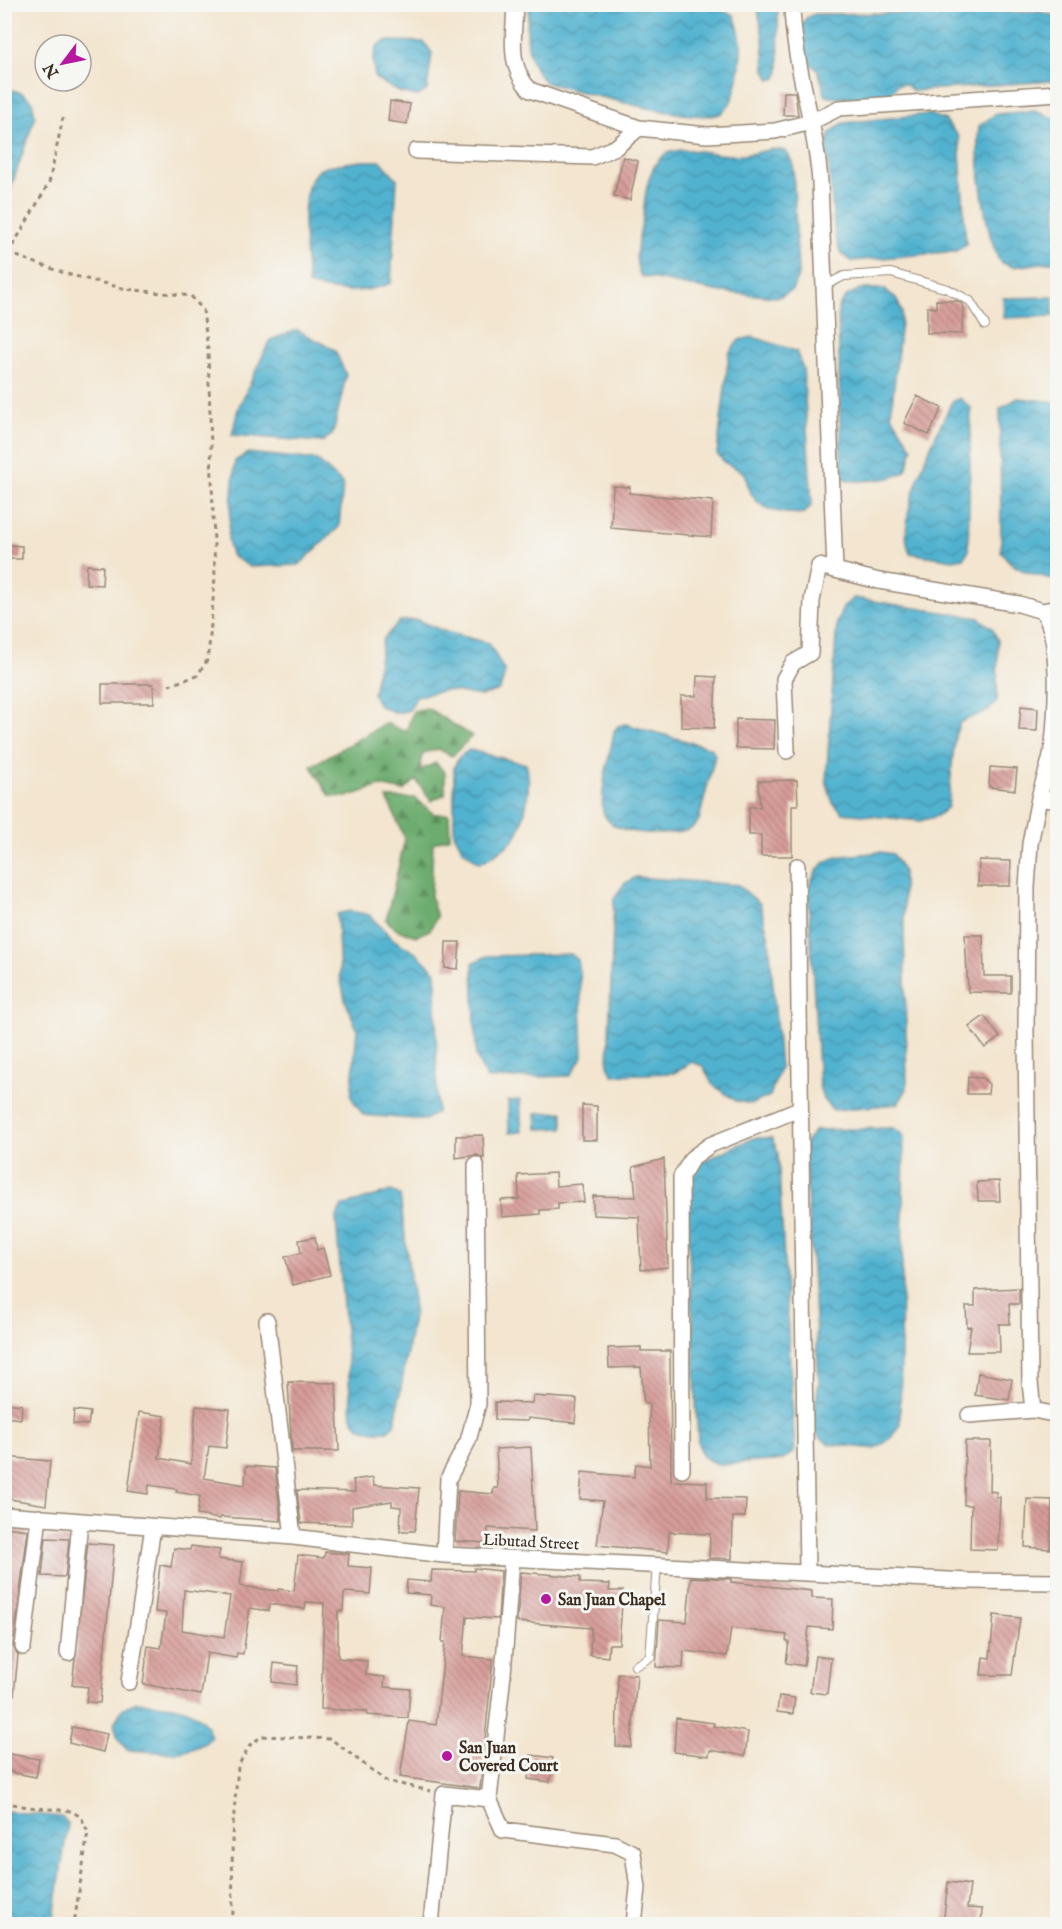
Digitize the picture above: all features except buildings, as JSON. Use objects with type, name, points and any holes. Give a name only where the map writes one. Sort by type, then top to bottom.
[{"type":"street","points":[[515,4],[513,62],[520,80],[530,90],[639,128],[707,135],[749,134],[811,122],[839,108],[1058,93]]},
{"type":"street","points":[[792,7],[798,62],[819,158],[826,285],[830,495],[835,570]]},
{"type":"street","points":[[416,151],[592,158],[616,147],[639,128]]},
{"type":"street","points":[[787,751],[784,679],[793,663],[810,653],[812,601],[819,566],[879,581],[1035,607],[1042,611],[1051,631],[1055,662],[1053,746],[1030,844],[1027,887],[1026,1034],[1030,1383],[1033,1410]]},
{"type":"street","points":[[1042,611],[1058,608]]},
{"type":"street","points":[[1039,798],[1058,801]]},
{"type":"street","points":[[797,866],[807,1572]]},
{"type":"street","points":[[682,1470],[681,1177],[692,1158],[710,1145],[799,1109]]},
{"type":"street","points":[[444,1555],[448,1479],[468,1441],[478,1404],[476,1166]]},
{"type":"street","points":[[267,1322],[293,1537]]},
{"type":"street","points":[[969,1415],[1033,1410],[1058,1415]]},
{"type":"street","name":"Libutad Street","points":[[4,1515],[293,1537],[444,1555],[969,1581],[1058,1582]]},
{"type":"street","points":[[23,1647],[39,1517]]},
{"type":"street","points":[[68,1653],[80,1521]]},
{"type":"street","points":[[129,1682],[153,1527]]},
{"type":"street","points":[[512,1559],[503,1674],[489,1799],[503,1830],[615,1844],[633,1853],[638,1888],[634,1924]]},
{"type":"street","points":[[430,1924],[444,1794],[489,1799]]},
{"type":"lane","points":[[826,285],[844,276],[891,273],[948,289],[970,301],[985,325]]},
{"type":"lane","points":[[635,1666],[650,1657],[657,1564]]},
{"type":"path","points":[[792,7],[854,4]]},
{"type":"path","points":[[4,261],[49,183],[63,118]]},
{"type":"path","points":[[8,253],[67,274],[126,289],[191,296],[203,310],[208,350],[215,577],[208,659],[197,676],[169,685]]},
{"type":"path","points":[[233,1924],[232,1836],[238,1766],[250,1745],[262,1736],[331,1739],[386,1781],[444,1794]]},
{"type":"path","points":[[4,1802],[27,1807],[71,1811],[81,1817],[88,1832],[74,1924]]},
{"type":"green space","points":[[427,708],[472,736],[452,756],[438,749],[423,753],[420,770],[436,763],[445,773],[445,794],[431,801],[416,780],[404,791],[380,786],[347,797],[330,796],[311,766],[386,723],[406,732],[413,711]]},
{"type":"green space","points":[[387,798],[415,798],[434,814],[449,814],[450,837],[433,843],[431,898],[437,917],[430,930],[416,936],[397,930],[386,920],[405,839]]},
{"type":"water","points":[[530,5],[673,5],[713,8],[734,15],[741,44],[739,73],[736,90],[729,106],[721,113],[708,116],[663,111],[546,83],[539,75],[530,56],[527,25]]},
{"type":"water","points":[[757,5],[778,5],[779,72],[777,78],[770,80],[765,70],[763,37]]},
{"type":"water","points":[[1041,12],[1055,16],[1057,21],[1057,77],[1051,81],[913,91],[905,84],[897,85],[890,94],[878,98],[826,96],[818,70],[808,62],[799,29],[807,17],[815,14]]},
{"type":"water","points":[[386,41],[424,42],[432,53],[427,90],[418,96],[399,92],[375,78],[373,60],[377,46]]},
{"type":"water","points":[[5,88],[22,93],[32,101],[35,117],[5,205]]},
{"type":"water","points":[[1034,111],[1057,119],[1057,261],[1013,267],[1000,262],[990,233],[982,195],[978,157],[979,126],[996,114]]},
{"type":"water","points":[[929,114],[945,120],[959,137],[966,245],[956,251],[852,261],[841,254],[835,235],[827,147],[830,133],[843,123]]},
{"type":"water","points":[[771,149],[786,151],[793,164],[798,276],[792,290],[779,297],[721,292],[641,276],[637,262],[637,247],[649,180],[659,160],[666,154],[683,150],[735,155]]},
{"type":"water","points":[[381,161],[397,179],[391,283],[360,291],[329,290],[308,285],[304,222],[307,190],[313,177],[321,169],[335,164]]},
{"type":"water","points":[[860,289],[884,289],[896,298],[902,312],[891,414],[912,448],[909,463],[901,474],[867,481],[845,479],[841,467],[838,307],[847,296]]},
{"type":"water","points":[[1053,297],[1053,316],[1004,318],[1003,298]]},
{"type":"water","points":[[297,330],[335,350],[346,375],[333,434],[322,442],[232,435],[238,409],[270,340]]},
{"type":"water","points":[[753,337],[796,351],[803,369],[812,504],[805,513],[784,513],[769,509],[756,501],[743,472],[725,463],[717,454],[729,353],[739,340]]},
{"type":"water","points":[[960,398],[971,408],[968,552],[963,558],[953,560],[910,553],[907,519],[919,477],[952,402]]},
{"type":"water","points":[[1018,398],[1057,402],[1057,580],[1018,568],[1001,551],[1000,409]]},
{"type":"water","points":[[248,453],[317,460],[343,484],[339,527],[299,565],[250,567],[231,555],[228,539],[235,461]]},
{"type":"water","points":[[854,598],[979,618],[993,629],[998,641],[997,701],[988,711],[960,722],[955,736],[948,807],[937,816],[920,821],[843,813],[833,803],[826,782],[837,622],[844,606]]},
{"type":"water","points":[[417,620],[446,632],[489,643],[505,672],[500,690],[481,696],[446,690],[417,696],[409,710],[397,713],[379,706],[373,694],[383,639],[400,621]]},
{"type":"water","points":[[625,724],[711,748],[715,755],[699,820],[691,828],[676,833],[640,833],[617,827],[604,814],[604,785],[614,731],[618,726]]},
{"type":"water","points":[[469,750],[526,764],[528,772],[525,812],[515,838],[480,863],[463,850],[454,833],[454,767],[459,757]]},
{"type":"water","points":[[880,852],[893,854],[903,871],[907,1089],[898,1104],[833,1110],[825,1102],[819,1086],[808,890],[813,877],[826,862],[844,856]]},
{"type":"water","points":[[636,877],[738,885],[760,904],[769,939],[780,1068],[770,1096],[752,1104],[736,1101],[712,1084],[703,1066],[692,1062],[674,1073],[613,1075],[608,1065],[614,898],[624,884]]},
{"type":"water","points":[[350,911],[369,915],[394,940],[416,953],[436,972],[437,1112],[425,1120],[363,1115],[351,1097],[357,1029],[345,1000],[340,976],[337,914]]},
{"type":"water","points":[[571,954],[578,960],[580,973],[583,1056],[570,1076],[487,1079],[476,1056],[473,963],[487,956]]},
{"type":"water","points":[[520,1100],[522,1132],[509,1133],[508,1101]]},
{"type":"water","points":[[563,1112],[563,1128],[537,1129],[536,1113]]},
{"type":"water","points":[[894,1128],[904,1136],[900,1424],[891,1438],[876,1449],[829,1444],[818,1436],[813,1425],[819,1381],[804,1145],[815,1130]]},
{"type":"water","points":[[753,1138],[772,1138],[778,1153],[795,1451],[782,1460],[718,1465],[702,1456],[698,1443],[686,1185],[694,1165]]},
{"type":"water","points":[[391,1191],[400,1195],[414,1310],[395,1424],[388,1431],[372,1431],[358,1426],[352,1417],[336,1219],[342,1206]]},
{"type":"water","points":[[137,1702],[182,1708],[192,1712],[207,1727],[211,1738],[202,1745],[182,1752],[127,1750],[118,1739],[114,1723],[123,1708]]},
{"type":"water","points":[[5,1811],[61,1817],[68,1823],[53,1924],[5,1924]]},
{"type":"place","name":"San Juan Chapel","points":[[546,1599]]},
{"type":"place","name":"San Juan Covered Court","points":[[447,1756]]}]
